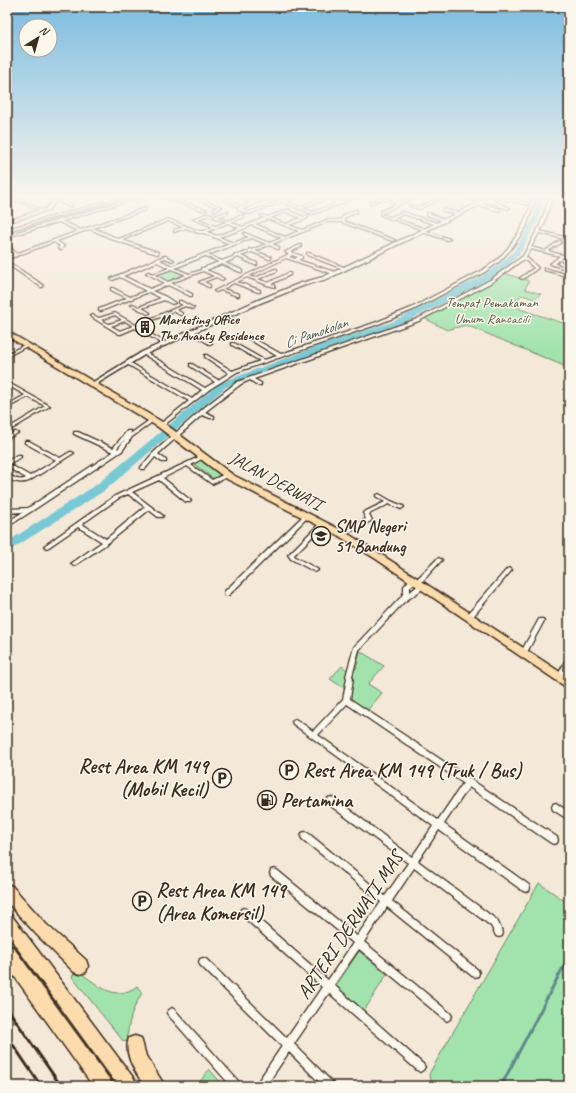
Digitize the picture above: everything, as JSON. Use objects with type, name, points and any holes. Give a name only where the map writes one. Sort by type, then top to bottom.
[{"type":"highway","points":[[7,891],[41,929],[80,966]]},
{"type":"highway","points":[[7,921],[129,1086]]},
{"type":"highway","points":[[7,953],[104,1086]]},
{"type":"highway","points":[[135,1044],[136,1056],[143,1070],[156,1086]]},
{"type":"main road","points":[[7,258],[15,255],[9,248]]},
{"type":"main road","name":"JALAN DERWATI","points":[[7,334],[152,419],[227,475],[342,534],[418,582],[569,683]]},
{"type":"street","points":[[15,255],[35,248]]},
{"type":"street","points":[[142,248],[157,253]]},
{"type":"street","points":[[153,275],[223,248]]},
{"type":"street","points":[[100,310],[255,248]]},
{"type":"street","points":[[296,248],[287,252],[301,257]]},
{"type":"street","points":[[91,383],[144,353],[264,300],[303,284],[321,280],[332,272],[389,248]]},
{"type":"street","points":[[162,426],[191,400],[217,381],[232,373],[329,341],[405,312],[484,271],[499,260],[510,248]]},
{"type":"street","points":[[143,468],[155,454],[229,390],[251,378],[418,320],[491,281],[524,257],[532,248],[562,256],[569,262]]},
{"type":"street","points":[[546,251],[551,248]]},
{"type":"street","points":[[250,250],[270,258]]},
{"type":"street","points":[[295,260],[313,251]]},
{"type":"street","points":[[569,251],[552,264],[569,269]]},
{"type":"street","points":[[216,291],[292,254]]},
{"type":"street","points":[[308,254],[343,268]]},
{"type":"street","points":[[205,255],[241,271]]},
{"type":"street","points":[[236,255],[256,264]]},
{"type":"street","points":[[248,261],[262,255]]},
{"type":"street","points":[[562,256],[569,255]]},
{"type":"street","points":[[113,279],[165,257],[172,260]]},
{"type":"street","points":[[286,257],[332,272]]},
{"type":"street","points":[[522,278],[536,268],[524,257]]},
{"type":"street","points":[[158,261],[188,275]]},
{"type":"street","points":[[7,262],[42,286]]},
{"type":"street","points":[[202,269],[222,279]]},
{"type":"street","points":[[545,269],[569,276]]},
{"type":"street","points":[[256,279],[276,270]]},
{"type":"street","points":[[148,273],[191,295]]},
{"type":"street","points":[[268,284],[289,274]]},
{"type":"street","points":[[122,276],[173,303]]},
{"type":"street","points":[[209,286],[201,282],[216,276]]},
{"type":"street","points":[[247,276],[274,286]]},
{"type":"street","points":[[234,282],[259,291]]},
{"type":"street","points":[[112,288],[130,298]]},
{"type":"street","points":[[221,289],[238,295]]},
{"type":"street","points":[[140,308],[165,298]]},
{"type":"street","points":[[180,302],[192,308]]},
{"type":"street","points":[[133,305],[148,313]]},
{"type":"street","points":[[92,316],[120,334],[185,305]]},
{"type":"street","points":[[173,310],[181,314]]},
{"type":"street","points":[[98,320],[115,314],[165,344]]},
{"type":"street","points":[[161,316],[169,320]]},
{"type":"street","points":[[108,326],[125,320]]},
{"type":"street","points":[[192,332],[210,343]]},
{"type":"street","points":[[248,337],[281,356]]},
{"type":"street","points":[[233,344],[264,362]]},
{"type":"street","points":[[9,354],[27,345]]},
{"type":"street","points":[[144,353],[205,390]]},
{"type":"street","points":[[206,356],[232,373]]},
{"type":"street","points":[[128,363],[191,400]]},
{"type":"street","points":[[191,364],[217,381]]},
{"type":"street","points":[[251,378],[259,384]]},
{"type":"street","points":[[7,383],[48,407],[7,431]]},
{"type":"street","points":[[7,390],[13,387]]},
{"type":"street","points":[[7,407],[28,395]]},
{"type":"street","points":[[202,413],[212,417]]},
{"type":"street","points":[[7,525],[117,452],[130,436],[152,419]]},
{"type":"street","points":[[7,438],[16,433]]},
{"type":"street","points":[[76,433],[117,452]]},
{"type":"street","points":[[27,442],[59,460]]},
{"type":"street","points":[[7,476],[19,482],[25,481],[72,453]]},
{"type":"street","points":[[155,454],[164,461]]},
{"type":"street","points":[[18,456],[7,464],[30,478]]},
{"type":"street","points":[[47,546],[117,497],[203,457]]},
{"type":"street","points":[[188,465],[212,482],[227,475]]},
{"type":"street","points":[[160,478],[188,501]]},
{"type":"street","points":[[129,492],[160,516]]},
{"type":"street","points":[[379,496],[400,507]]},
{"type":"street","points":[[342,534],[370,520],[366,513],[389,502]]},
{"type":"street","points":[[74,564],[106,542],[148,508]]},
{"type":"street","points":[[7,511],[30,510]]},
{"type":"street","points":[[226,593],[306,516]]},
{"type":"street","points":[[315,570],[293,558],[291,555],[322,524]]},
{"type":"street","points":[[79,525],[106,542]]},
{"type":"street","points":[[402,600],[407,592],[407,586],[418,582],[439,560]]},
{"type":"street","points":[[469,617],[509,570]]},
{"type":"street","points":[[314,735],[346,700],[350,678],[349,676],[352,670],[356,649],[402,600],[410,593],[416,592],[418,582]]},
{"type":"street","points":[[524,652],[542,621]]},
{"type":"street","points":[[560,677],[569,659]]},
{"type":"street","points":[[346,700],[554,840]]},
{"type":"street","points":[[295,722],[526,888]]},
{"type":"street","name":"ARTERI DERWATI MAS","points":[[260,1086],[468,782]]},
{"type":"street","points":[[331,801],[494,923],[499,933]]},
{"type":"street","points":[[556,807],[569,816]]},
{"type":"street","points":[[305,836],[387,900],[475,973]]},
{"type":"street","points":[[274,873],[358,944],[447,1016]]},
{"type":"street","points":[[244,912],[420,1067]]},
{"type":"street","points":[[203,962],[330,1086]]},
{"type":"street","points":[[172,1013],[237,1086]]},
{"type":"green space","points":[[172,268],[186,275],[168,282],[155,275]]},
{"type":"green space","name":"Tempat Pemakaman Umum Rancacili","points":[[504,273],[529,281],[525,289],[541,294],[534,299],[522,295],[516,300],[520,309],[569,325],[569,368],[466,325],[447,330],[424,318]]},
{"type":"green space","points":[[201,460],[222,476],[215,480],[194,464]]},
{"type":"green space","points":[[360,651],[384,666],[368,684],[382,693],[367,711],[349,699],[350,692],[330,679],[342,666],[347,670],[356,669]]},
{"type":"green space","points":[[539,883],[569,904],[569,1086],[433,1086],[429,1074]]},
{"type":"green space","points":[[359,951],[387,974],[364,1011],[336,986]]},
{"type":"green space","points":[[76,970],[105,990],[120,993],[137,986],[142,993],[131,1016],[127,1042],[123,1041],[72,977]]},
{"type":"green space","points":[[209,1069],[224,1086],[197,1086]]},
{"type":"waterway","name":"Ci Pamokolan","points":[[7,548],[100,488],[223,385],[324,347],[395,324],[485,278],[502,267],[519,248]]},
{"type":"waterway","points":[[501,1086],[569,956]]},
{"type":"railway","points":[[7,1008],[61,1086]]},
{"type":"railway","points":[[7,1036],[41,1086]]},
{"type":"place","name":"Marketing Office The Avanty Residence","points":[[145,327]]},
{"type":"place","name":"SMP Negeri 51 Bandung","points":[[321,536]]},
{"type":"place","name":"Rest Area KM 149 (Truk / Bus)","points":[[289,770]]},
{"type":"place","name":"Rest Area KM 149 (Mobil Kecil)","points":[[222,778]]},
{"type":"place","name":"Pertamina","points":[[267,800]]},
{"type":"place","name":"Rest Area KM 149 (Area Komersil)","points":[[142,901]]}]
